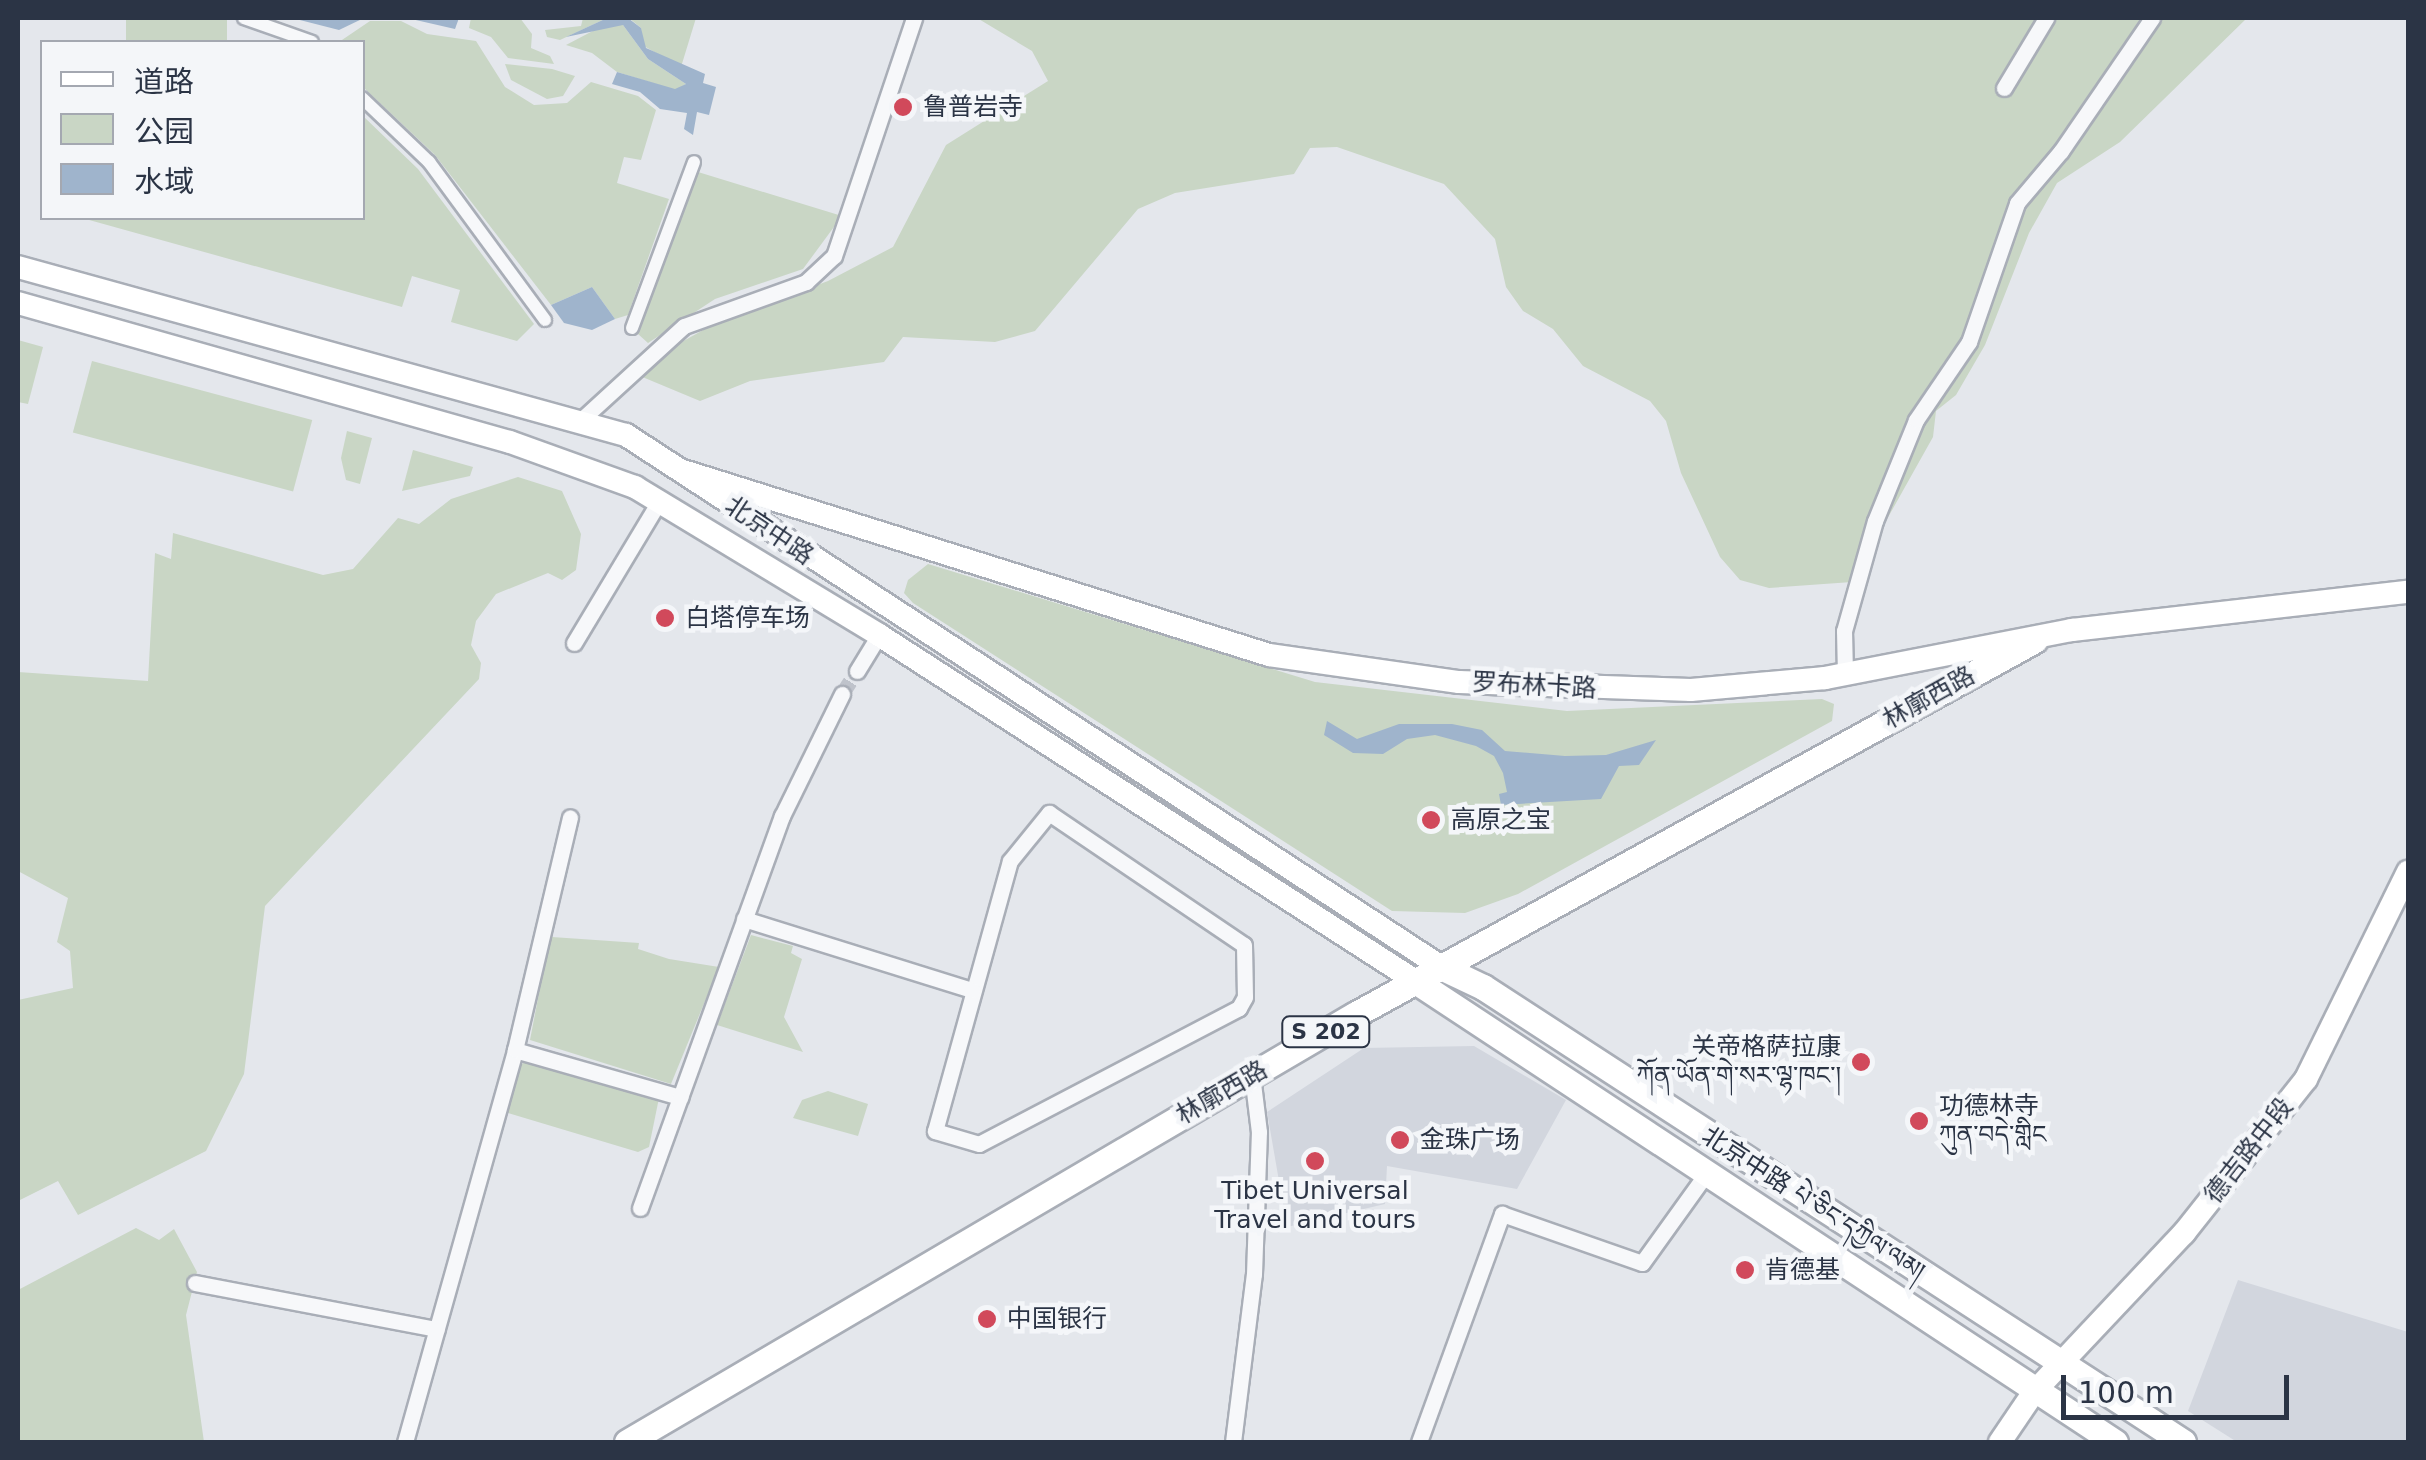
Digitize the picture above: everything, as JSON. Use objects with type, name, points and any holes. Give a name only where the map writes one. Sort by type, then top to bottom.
[{"type":"main road","name":"北京中路","points":[[18,267],[517,410],[581,420],[626,435],[1442,968]]},
{"type":"main road","name":"北京中路","points":[[18,303],[510,442],[660,500],[879,634],[1416,982]]},
{"type":"main road","name":"罗布林卡路","points":[[683,471],[1270,655],[1355,672],[1600,690],[1691,690],[1845,674],[2035,640],[2408,592]]},
{"type":"main road","name":"林廓西路","points":[[626,1442],[1416,982],[2035,640]]},
{"type":"main road","name":"德吉路中段","points":[[2000,1442],[2034,1392],[2184,1233],[2306,1078],[2408,872]]},
{"type":"main road","name":"北京中路 པེ་ཅིང་དཀྱིལ་ལམ།","points":[[1442,968],[1483,988],[2059,1366],[2183,1442]]},
{"type":"main road","name":"北京中路 པེ་ཅིང་དཀྱིལ་ལམ།","points":[[1416,982],[2115,1442]]},
{"type":"street","points":[[244,18],[306,40]]},
{"type":"street","points":[[581,420],[684,326],[806,282],[834,256],[914,18]]},
{"type":"street","points":[[2004,88],[2046,18]]},
{"type":"street","points":[[1845,674],[1844,631],[1875,521],[1916,420],[1970,342],[2017,203],[2061,151],[2152,18]]},
{"type":"street","points":[[365,101],[428,162],[545,320]]},
{"type":"street","points":[[632,328],[694,162]]},
{"type":"street","points":[[574,643],[660,500]]},
{"type":"street","points":[[856,671],[879,634]]},
{"type":"street","points":[[640,1208],[782,816],[842,694]]},
{"type":"street","points":[[1049,813],[1244,945],[1248,973],[1240,1008],[979,1144],[935,1131],[972,990],[1010,861],[1049,813]]},
{"type":"street","points":[[405,1442],[515,1050],[570,817]]},
{"type":"street","points":[[744,919],[972,990]]},
{"type":"street","points":[[515,1050],[680,1097]]},
{"type":"street","points":[[1233,1442],[1254,1274],[1259,1132],[1252,1076]]},
{"type":"street","points":[[1419,1442],[1502,1214],[1642,1263],[1706,1174]]},
{"type":"street","points":[[194,1283],[437,1328]]},
{"type":"shaded area","name":"金珠广场","points":[[1474,1046],[1566,1100],[1517,1189],[1387,1166],[1385,1204],[1287,1227],[1267,1112],[1364,1048]]},
{"type":"shaded area","points":[[2238,1280],[2408,1332],[2408,1442],[2237,1442],[2188,1411]]},
{"type":"green space","points":[[126,18],[227,18],[227,40],[126,40]]},
{"type":"green space","points":[[471,18],[520,18],[532,34],[531,48],[550,56],[554,64],[508,58],[491,37],[469,28]]},
{"type":"green space","points":[[583,18],[607,18],[560,40],[547,37],[545,30],[581,26]]},
{"type":"green space","points":[[629,18],[696,18],[681,67],[642,45],[641,28]]},
{"type":"green space","points":[[977,18],[2247,18],[2120,142],[2057,183],[2029,233],[1985,345],[1956,395],[1936,411],[1933,437],[1877,537],[1866,581],[1769,588],[1740,580],[1720,557],[1681,473],[1666,421],[1650,401],[1583,366],[1553,329],[1523,311],[1506,287],[1495,239],[1444,184],[1337,147],[1310,148],[1294,174],[1175,193],[1138,209],[1035,331],[995,342],[903,337],[884,362],[750,381],[700,401],[640,376],[678,344],[714,324],[828,281],[893,247],[946,145],[1048,81],[1032,51]]},
{"type":"green space","points":[[370,21],[401,21],[427,34],[476,41],[505,87],[534,105],[567,103],[591,82],[638,96],[656,110],[641,160],[624,157],[617,183],[669,199],[628,315],[615,319],[592,287],[551,305],[435,155],[365,89],[365,40],[342,40]]},
{"type":"green space","points":[[608,23],[623,25],[648,59],[686,84],[675,90],[617,72],[592,53],[566,45]]},
{"type":"green space","points":[[505,64],[552,69],[575,76],[563,96],[547,99],[511,80]]},
{"type":"green space","points":[[365,118],[418,169],[534,324],[517,341],[451,322],[460,290],[412,276],[402,307],[89,220],[365,220]]},
{"type":"green space","points":[[698,172],[842,216],[803,269],[715,299],[648,343],[638,334]]},
{"type":"green space","points":[[18,340],[43,347],[28,404],[18,402]]},
{"type":"green space","points":[[92,361],[312,420],[293,491],[73,432]]},
{"type":"green space","points":[[347,431],[372,438],[360,484],[346,480],[341,458]]},
{"type":"green space","points":[[413,450],[473,467],[470,476],[402,491]]},
{"type":"green space","points":[[518,477],[562,491],[581,534],[576,570],[562,580],[548,573],[496,594],[476,621],[471,645],[481,663],[479,679],[265,906],[244,1074],[206,1151],[78,1215],[58,1181],[18,1201],[18,1000],[73,988],[70,951],[57,942],[68,898],[18,871],[18,672],[148,681],[155,553],[171,559],[173,533],[323,575],[353,569],[398,518],[419,524],[451,499]]},
{"type":"green space","points":[[928,564],[1315,682],[1567,711],[1822,699],[1834,704],[1832,721],[1518,894],[1465,913],[1392,911],[913,603],[904,593],[908,580]]},
{"type":"green space","points":[[555,910],[552,937],[639,943],[638,949],[669,959],[719,967],[671,1084],[530,1040]]},
{"type":"green space","points":[[751,935],[793,946],[791,953],[802,959],[784,1017],[803,1052],[717,1025]]},
{"type":"green space","points":[[526,1061],[659,1098],[649,1147],[638,1152],[505,1112],[516,1069]]},
{"type":"green space","points":[[828,1091],[868,1104],[858,1136],[793,1118],[802,1100]]},
{"type":"green space","points":[[136,1228],[159,1240],[174,1229],[197,1272],[186,1315],[204,1442],[18,1442],[18,1290]]},
{"type":"water","points":[[292,18],[364,18],[339,30]]},
{"type":"water","points":[[407,18],[459,18],[455,29]]},
{"type":"water","points":[[607,18],[628,18],[641,28],[646,48],[705,74],[703,83],[716,87],[709,115],[697,112],[693,135],[684,129],[687,113],[660,109],[640,92],[612,84],[617,72],[675,89],[686,84],[648,59],[623,25],[566,37]]},
{"type":"water","points":[[592,287],[615,319],[592,330],[564,323],[551,305]]},
{"type":"water","points":[[1327,721],[1357,739],[1399,724],[1452,724],[1482,730],[1505,751],[1565,756],[1606,755],[1656,740],[1639,765],[1619,766],[1601,799],[1501,805],[1499,794],[1507,792],[1503,773],[1494,756],[1476,746],[1435,735],[1407,739],[1383,754],[1353,753],[1324,735]]},
{"type":"tunnel","points":[[842,694],[857,671]]},
{"type":"place","name":"鲁普岩寺","points":[[903,107]]},
{"type":"place","name":"白塔停车场","points":[[665,618]]},
{"type":"place","name":"高原之宝","points":[[1431,820]]},
{"type":"place","name":"关帝格萨拉康 ཀོན་ཡོན་གེ་སར་ལྷ་ཁང་།","points":[[1861,1062]]},
{"type":"place","name":"功德林寺 ཀུན་བདེ་གླིང","points":[[1919,1121]]},
{"type":"place","name":"金珠广场","points":[[1400,1140]]},
{"type":"place","name":"Tibet Universal Travel and tours","points":[[1315,1161]]},
{"type":"place","name":"肯德基","points":[[1745,1270]]},
{"type":"place","name":"中国银行","points":[[987,1319]]}]
